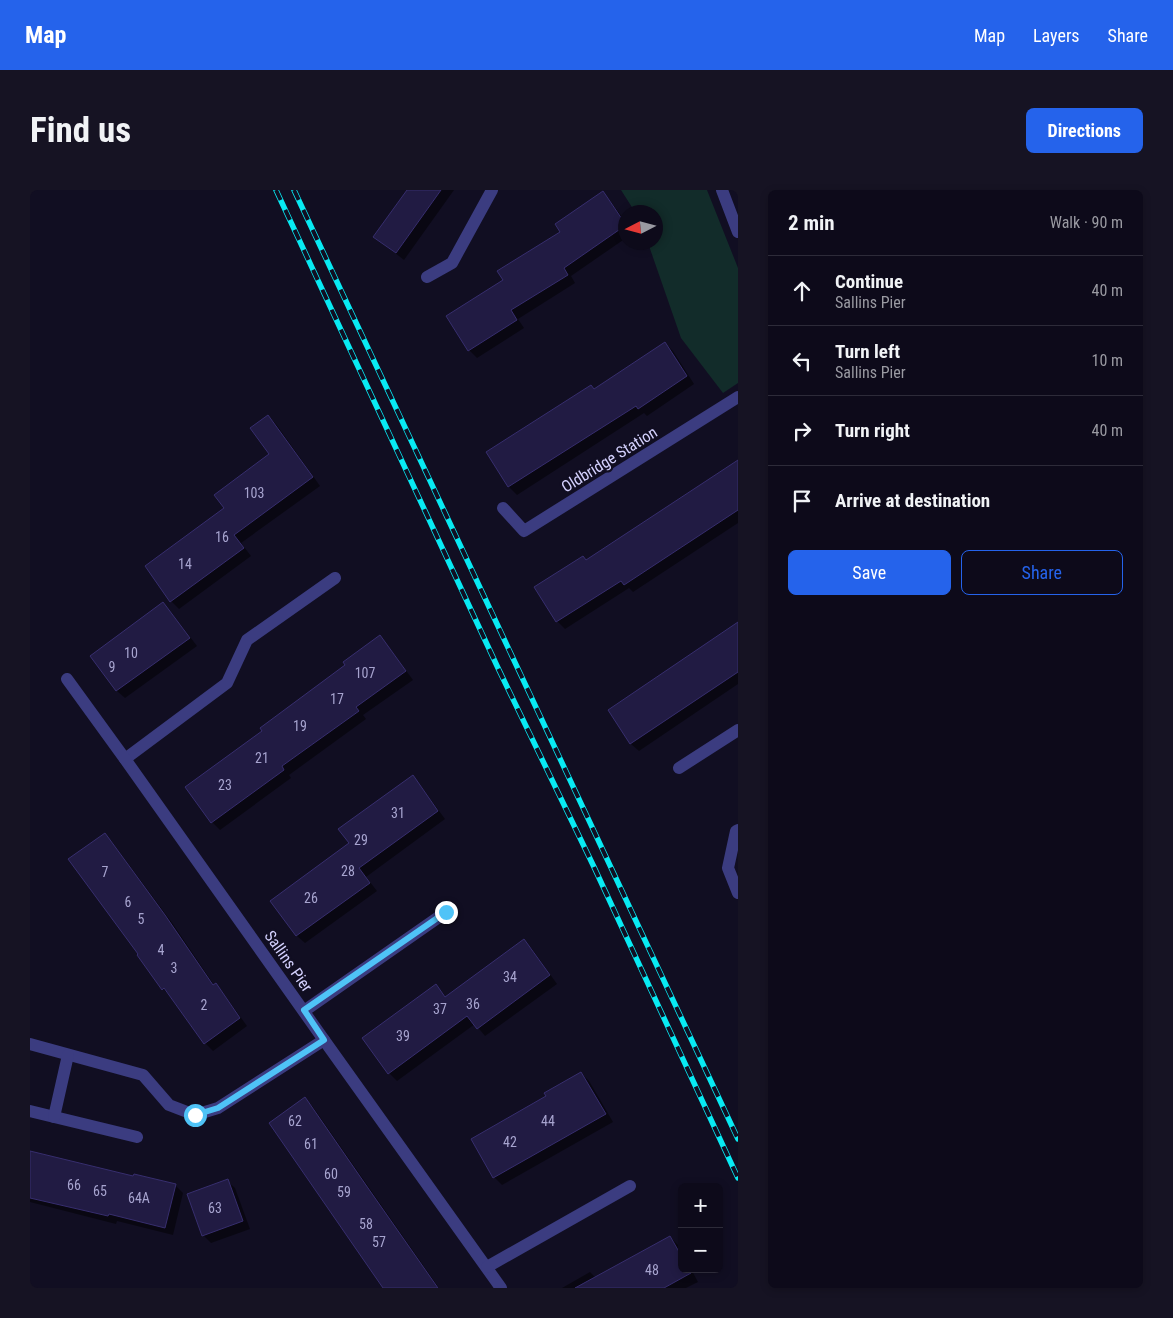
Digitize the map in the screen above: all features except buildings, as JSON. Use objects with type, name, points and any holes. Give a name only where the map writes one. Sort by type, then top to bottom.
[{"type":"street","points":[[427,277],[452,263],[492,190]]},
{"type":"street","points":[[722,190],[738,232]]},
{"type":"street","name":"Oldbridge Station","points":[[502,508],[524,531],[738,397]]},
{"type":"street","points":[[125,759],[227,682],[247,640],[335,578]]},
{"type":"street","name":"Sallins Pier","points":[[67,679],[501,1288]]},
{"type":"street","points":[[679,768],[738,730]]},
{"type":"street","points":[[738,830],[736,831],[728,868],[738,893]]},
{"type":"street","points":[[304,1010],[446,912]]},
{"type":"street","points":[[30,1044],[143,1075],[169,1105],[195,1115],[218,1108],[324,1040]]},
{"type":"street","points":[[54,1117],[68,1055]]},
{"type":"street","points":[[30,1111],[137,1137]]},
{"type":"street","points":[[487,1267],[630,1186]]},
{"type":"green space","points":[[621,190],[707,190],[738,268],[738,383],[723,393],[681,338],[650,250],[663,250],[663,205],[631,205]]},
{"type":"railway","points":[[276,190],[738,1178]]},
{"type":"railway","points":[[294,190],[738,1139]]},
{"type":"route","points":[[195,1115],[218,1108],[324,1040],[304,1010],[446,912]]}]
